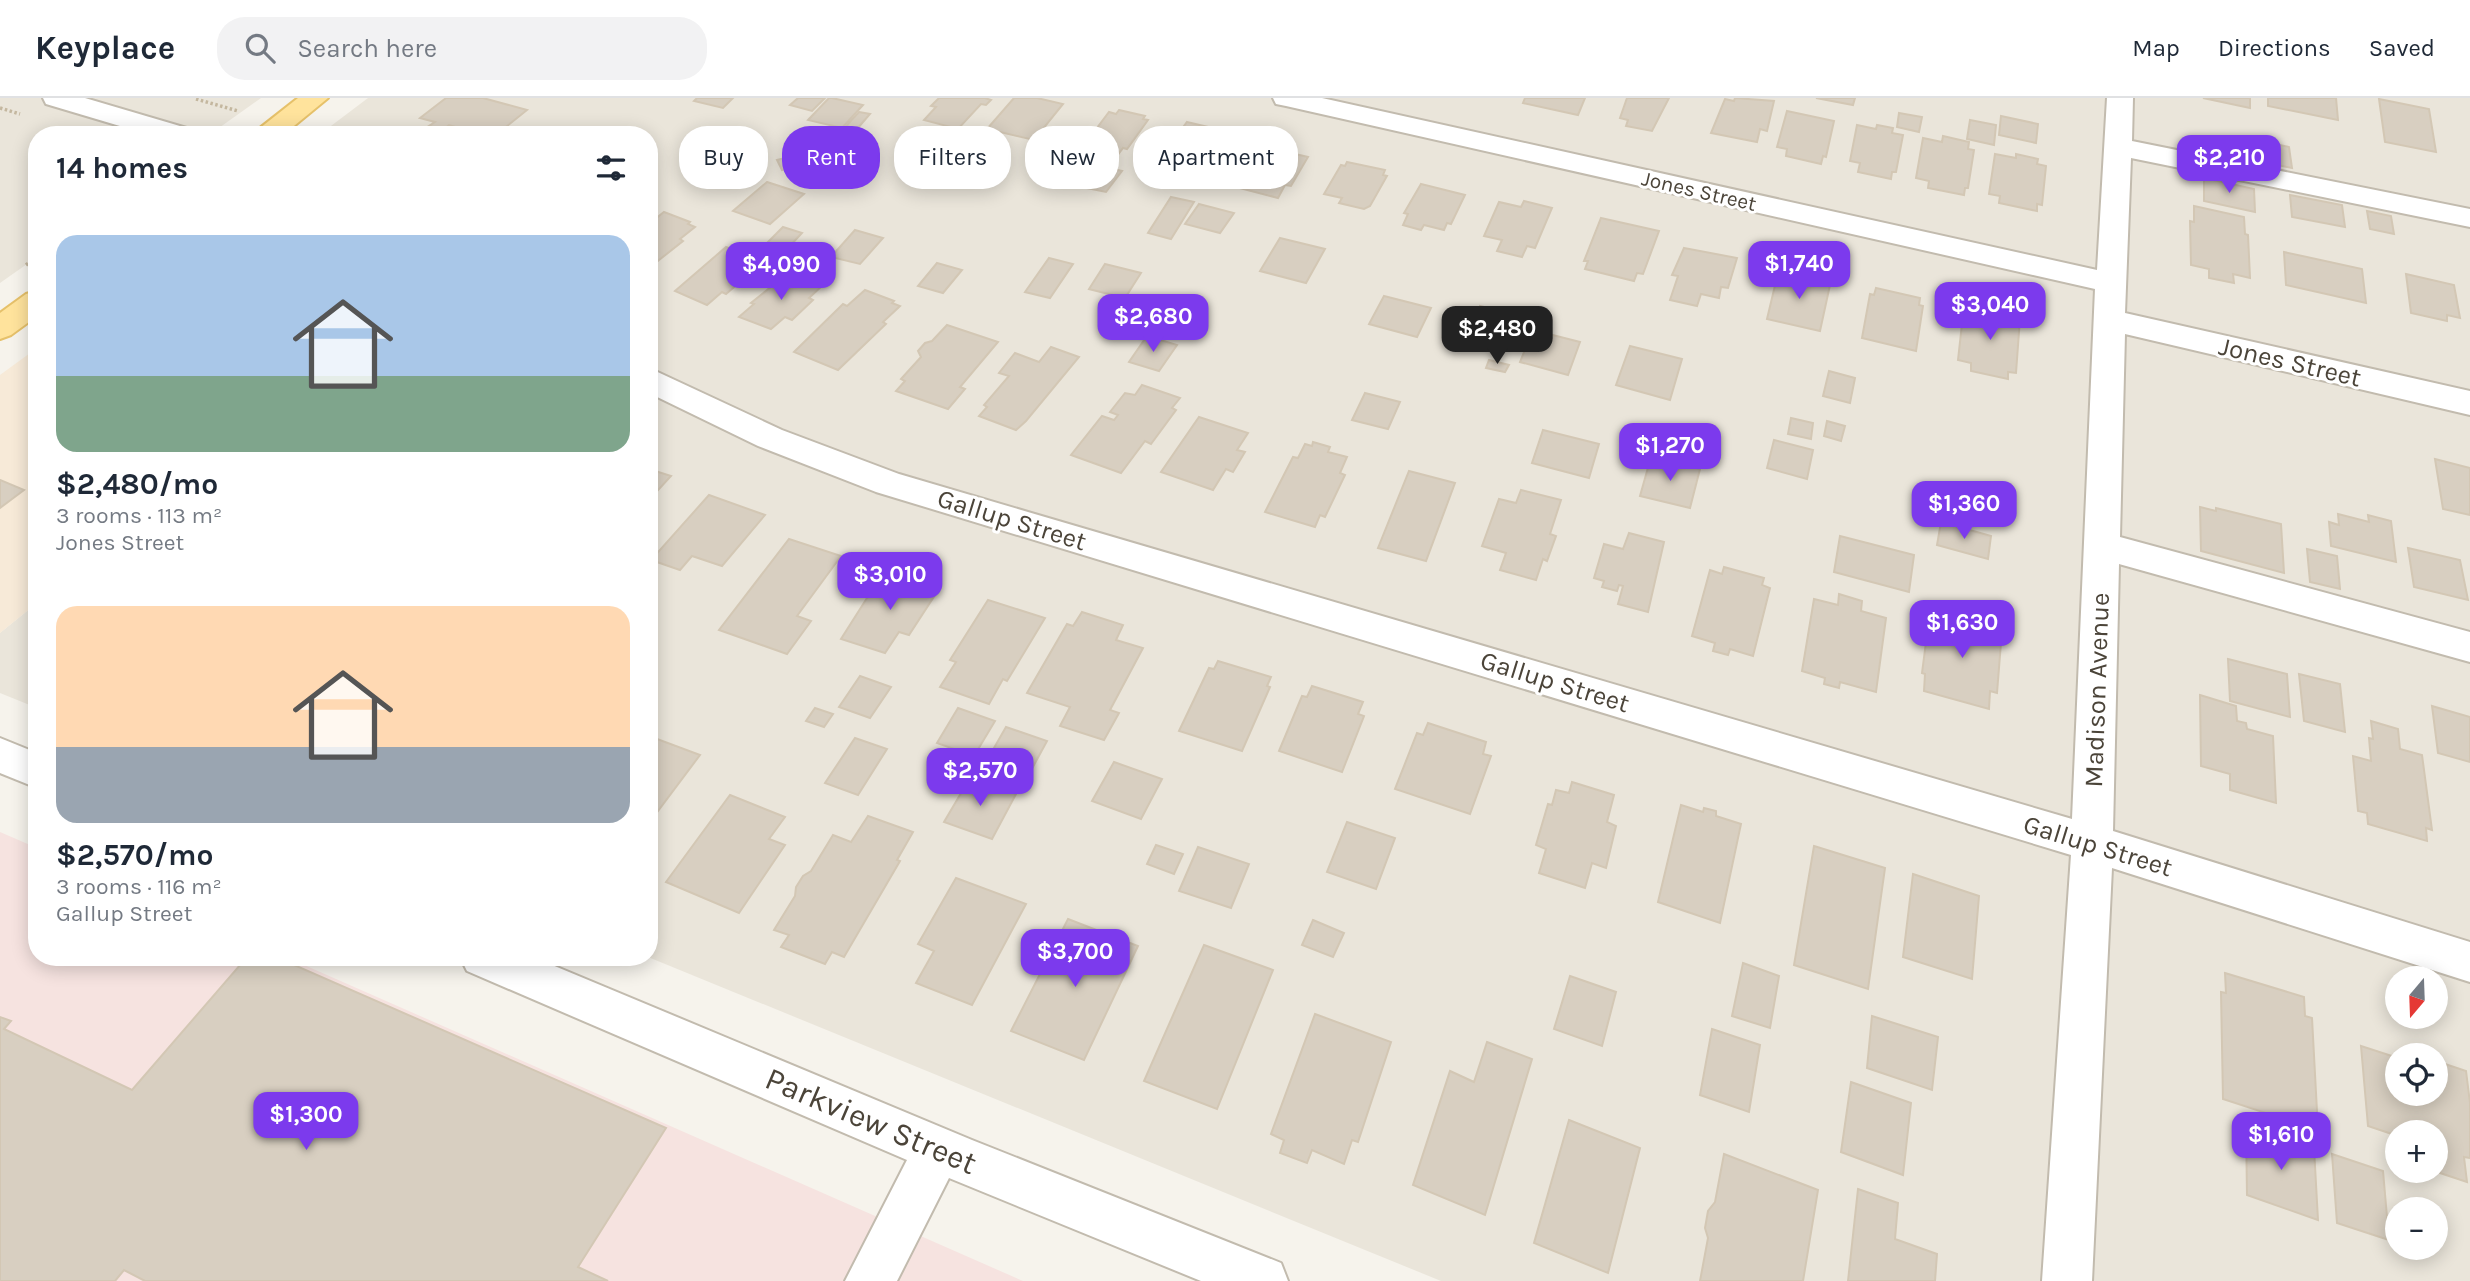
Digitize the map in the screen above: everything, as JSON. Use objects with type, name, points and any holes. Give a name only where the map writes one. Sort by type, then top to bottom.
[{"type":"main road","points":[[277,126],[315,98]]},
{"type":"main road","points":[[0,328],[28,308]]},
{"type":"street","points":[[56,98],[150,126]]},
{"type":"street","name":"Jones Street","points":[[1286,98],[2112,283]]},
{"type":"street","name":"Madison Avenue","points":[[2067,1281],[2092,844],[2109,320],[2120,98]]},
{"type":"street","points":[[2119,147],[2470,218]]},
{"type":"street","name":"Jones Street","points":[[2109,320],[2470,403]]},
{"type":"street","name":"Gallup Street","points":[[658,383],[770,438],[888,483],[2092,844],[2470,962]]},
{"type":"street","points":[[2101,545],[2470,647]]},
{"type":"street","points":[[0,755],[28,767]]},
{"type":"street","name":"Parkview Street","points":[[503,966],[1262,1281]]},
{"type":"street","points":[[870,1281],[939,1149]]},
{"type":"path","points":[[193,98],[240,111]]},
{"type":"shaded area","points":[[0,98],[261,98],[222,126],[28,126],[28,263],[0,283]]},
{"type":"shaded area","points":[[368,98],[2470,98],[2470,1281],[1441,1281],[658,961],[658,126],[331,126]]},
{"type":"shaded area","points":[[28,355],[28,610],[0,633],[0,375]]},
{"type":"shaded area","points":[[28,610],[28,704],[0,693],[0,633]]},
{"type":"shaded area","points":[[0,832],[28,844],[28,966],[306,966],[1023,1281],[0,1281]]},
{"type":"building","points":[[446,98],[483,98],[527,110],[507,126],[429,126],[435,122],[420,118]]},
{"type":"building","points":[[697,98],[733,98],[723,108],[694,101]]},
{"type":"building","points":[[798,98],[825,98],[812,111],[790,105]]},
{"type":"building","points":[[829,98],[863,105],[844,126],[808,120]]},
{"type":"building","points":[[939,98],[991,100],[986,105],[981,104],[961,126],[947,126],[924,120],[936,107],[931,106]]},
{"type":"building","points":[[1014,98],[1037,98],[1063,104],[1045,126],[1025,126],[1025,138],[1011,135],[1011,126],[990,126]]},
{"type":"building","points":[[1525,98],[1585,98],[1578,115],[1523,103]]},
{"type":"building","points":[[1627,98],[1669,98],[1652,131],[1626,126],[1628,120],[1620,118]]},
{"type":"building","points":[[1735,98],[1774,101],[1767,131],[1760,129],[1757,142],[1711,133],[1725,99],[1734,101]]},
{"type":"building","points":[[1816,98],[1855,98],[1853,105]]},
{"type":"building","points":[[2203,98],[2250,98],[2250,108]]},
{"type":"building","points":[[2268,98],[2336,98],[2338,120],[2268,106]]},
{"type":"building","points":[[2379,99],[2429,109],[2436,152],[2385,142]]},
{"type":"building","points":[[1119,110],[1145,116],[1143,119],[1148,120],[1144,126],[1133,126],[1133,141],[1127,149],[1123,148],[1119,153],[1119,126],[1098,126],[1109,112],[1116,114]]},
{"type":"building","points":[[1787,111],[1834,121],[1826,157],[1823,156],[1821,164],[1786,156],[1787,149],[1777,147]]},
{"type":"building","points":[[859,112],[870,114],[860,126],[846,126]]},
{"type":"building","points":[[1899,113],[1922,117],[1919,132],[1897,127]]},
{"type":"building","points":[[2001,116],[2038,124],[2036,143],[1999,135]]},
{"type":"building","points":[[1970,120],[1996,125],[1994,145],[1967,139]]},
{"type":"building","points":[[1187,122],[1204,126],[1184,126]]},
{"type":"building","points":[[1857,125],[1876,129],[1877,125],[1893,128],[1892,133],[1903,135],[1896,172],[1892,172],[1891,179],[1858,172],[1860,163],[1850,161]]},
{"type":"building","points":[[1943,136],[1969,142],[1968,149],[1974,150],[1968,188],[1965,188],[1964,195],[1928,188],[1929,181],[1916,178],[1923,138],[1942,142]]},
{"type":"building","points":[[2266,142],[2289,147],[2292,168],[2268,163]]},
{"type":"building","points":[[2233,145],[2245,147],[2246,157],[2233,154]]},
{"type":"building","points":[[1995,154],[2016,158],[2016,154],[2038,159],[2037,164],[2046,166],[2042,205],[2037,204],[2037,211],[1999,203],[2000,196],[1989,194]]},
{"type":"building","points":[[1298,155],[1308,157],[1298,174]]},
{"type":"building","points":[[1347,162],[1385,170],[1383,175],[1387,176],[1370,206],[1364,209],[1339,203],[1342,198],[1324,194],[1341,165],[1345,166]]},
{"type":"building","points":[[2204,178],[2254,189],[2255,212],[2204,201]]},
{"type":"building","points":[[768,182],[804,194],[770,224],[733,211],[759,189],[768,189]]},
{"type":"building","points":[[1421,184],[1465,195],[1451,224],[1447,223],[1444,230],[1424,225],[1421,230],[1403,225],[1408,214],[1404,213]]},
{"type":"building","points":[[1244,189],[1283,189],[1278,198]]},
{"type":"building","points":[[2290,195],[2342,205],[2345,227],[2292,217]]},
{"type":"building","points":[[1171,197],[1194,202],[1171,239],[1148,233]]},
{"type":"building","points":[[1524,201],[1552,208],[1535,248],[1527,246],[1522,257],[1497,251],[1502,240],[1484,236],[1499,202],[1521,207]]},
{"type":"building","points":[[1199,204],[1234,213],[1220,233],[1185,224]]},
{"type":"building","points":[[2194,206],[2244,217],[2245,234],[2248,235],[2250,278],[2233,274],[2234,283],[2209,278],[2209,269],[2191,265],[2190,221],[2194,222]]},
{"type":"building","points":[[2367,211],[2391,216],[2394,234],[2370,229]]},
{"type":"building","points":[[664,212],[690,222],[688,224],[695,227],[680,239],[683,241],[658,261],[658,217]]},
{"type":"building","points":[[1601,218],[1659,231],[1643,274],[1637,273],[1634,281],[1585,269],[1588,261],[1584,261]]},
{"type":"building","points":[[783,227],[802,233],[786,250],[766,244]]},
{"type":"building","points":[[855,230],[883,238],[860,264],[831,257]]},
{"type":"building","points":[[1280,238],[1325,249],[1306,283],[1260,271]]},
{"type":"building","points":[[726,247],[763,262],[726,294],[722,292],[707,305],[675,291]]},
{"type":"building","points":[[1684,248],[1737,258],[1728,288],[1721,287],[1719,298],[1701,294],[1697,306],[1670,300],[1678,276],[1672,275]]},
{"type":"building","points":[[2284,252],[2362,269],[2366,303],[2286,285]]},
{"type":"building","points":[[1049,258],[1073,264],[1050,298],[1025,292]]},
{"type":"building","points":[[937,263],[962,270],[943,293],[918,286]]},
{"type":"building","points":[[1105,264],[1141,273],[1125,298],[1089,289]]},
{"type":"building","points":[[1795,270],[1813,274],[1811,281],[1830,285],[1820,331],[1767,319],[1778,273],[1793,276]]},
{"type":"building","points":[[787,274],[822,286],[809,298],[813,300],[792,320],[785,317],[771,329],[739,317],[754,304],[751,303]]},
{"type":"building","points":[[2406,274],[2454,285],[2460,318],[2447,315],[2447,321],[2411,313]]},
{"type":"building","points":[[1876,288],[1920,298],[1919,305],[1923,306],[1916,351],[1862,338],[1870,294],[1874,295]]},
{"type":"building","points":[[865,290],[900,306],[883,322],[886,324],[838,370],[794,352],[843,304],[847,306]]},
{"type":"building","points":[[1384,296],[1431,308],[1417,337],[1369,324]]},
{"type":"building","points":[[1480,306],[1528,318],[1517,346],[1468,335]]},
{"type":"building","points":[[1964,306],[2020,318],[2016,373],[2008,372],[2008,379],[1971,371],[1971,363],[1958,360]]},
{"type":"building","points":[[947,325],[998,342],[960,387],[965,389],[948,409],[896,391],[905,381],[901,379],[921,357],[918,351]]},
{"type":"building","points":[[1533,330],[1580,342],[1568,375],[1520,362]]},
{"type":"building","points":[[1147,336],[1177,345],[1159,371],[1129,362]]},
{"type":"building","points":[[1630,346],[1682,359],[1670,400],[1616,385]]},
{"type":"building","points":[[1051,347],[1079,357],[1026,421],[1016,430],[979,416],[987,407],[984,405],[1009,376],[999,373],[1015,353],[1039,362]]},
{"type":"building","points":[[1489,360],[1509,365],[1505,372],[1486,368]]},
{"type":"building","points":[[1829,371],[1855,378],[1850,403],[1823,396]]},
{"type":"building","points":[[1142,385],[1180,398],[1172,408],[1176,410],[1151,444],[1145,441],[1121,473],[1071,455],[1102,416],[1114,420],[1118,415],[1110,412],[1125,393],[1135,395]]},
{"type":"building","points":[[1365,393],[1400,402],[1388,429],[1352,420]]},
{"type":"building","points":[[1199,417],[1248,433],[1237,450],[1245,452],[1233,472],[1226,469],[1213,490],[1161,472]]},
{"type":"building","points":[[1791,418],[1813,423],[1811,439],[1788,434]]},
{"type":"building","points":[[1827,421],[1845,426],[1841,441],[1824,436]]},
{"type":"building","points":[[1543,430],[1599,444],[1589,478],[1532,463]]},
{"type":"building","points":[[1774,440],[1813,450],[1807,479],[1767,468]]},
{"type":"building","points":[[1313,442],[1330,447],[1328,452],[1347,457],[1340,473],[1345,475],[1325,517],[1320,515],[1315,527],[1265,512],[1293,457],[1298,458],[1305,444],[1312,446]]},
{"type":"building","points":[[1651,457],[1700,469],[1690,508],[1640,496]]},
{"type":"building","points":[[2435,459],[2470,468],[2470,515],[2443,509]]},
{"type":"building","points":[[1409,471],[1455,483],[1426,561],[1378,548]]},
{"type":"building","points":[[658,472],[671,476],[658,490]]},
{"type":"building","points":[[0,480],[24,490],[0,508]]},
{"type":"building","points":[[1521,490],[1561,500],[1550,534],[1556,536],[1547,561],[1543,559],[1536,580],[1500,570],[1506,553],[1482,546],[1499,499],[1516,503]]},
{"type":"building","points":[[709,495],[765,515],[722,566],[692,556],[680,570],[658,562],[658,552]]},
{"type":"building","points":[[2200,507],[2216,511],[2216,508],[2281,524],[2284,573],[2201,551]]},
{"type":"building","points":[[2338,514],[2369,522],[2368,515],[2391,521],[2396,562],[2331,546],[2329,522],[2339,525]]},
{"type":"building","points":[[1941,522],[1991,536],[1988,559],[1937,545]]},
{"type":"building","points":[[1629,533],[1664,542],[1648,612],[1618,604],[1623,586],[1619,585],[1617,591],[1602,587],[1604,581],[1594,578],[1604,544],[1623,549]]},
{"type":"building","points":[[1840,536],[1914,555],[1909,592],[1834,572]]},
{"type":"building","points":[[789,539],[841,556],[797,616],[811,621],[787,654],[719,630]]},
{"type":"building","points":[[2408,548],[2460,560],[2468,600],[2414,587]]},
{"type":"building","points":[[2307,549],[2337,556],[2340,589],[2310,582]]},
{"type":"building","points":[[1724,567],[1764,578],[1762,585],[1770,588],[1753,656],[1730,649],[1728,655],[1713,651],[1715,643],[1692,636],[1710,570],[1722,574]]},
{"type":"building","points":[[899,572],[932,583],[928,589],[937,592],[909,635],[899,632],[885,653],[841,639],[874,587],[881,581],[890,584]]},
{"type":"building","points":[[1839,594],[1862,601],[1861,611],[1886,618],[1876,692],[1840,682],[1839,688],[1824,684],[1825,678],[1802,671],[1814,599],[1838,605]]},
{"type":"building","points":[[988,600],[1045,618],[1007,681],[1003,679],[989,704],[940,687],[956,662],[950,660]]},
{"type":"building","points":[[1930,611],[2002,630],[1997,693],[1990,691],[1989,709],[1924,691],[1925,674],[1922,673]]},
{"type":"building","points":[[1082,612],[1123,625],[1116,640],[1143,648],[1110,710],[1119,713],[1104,740],[1060,726],[1070,707],[1027,693],[1067,624],[1073,626]]},
{"type":"building","points":[[2228,659],[2287,674],[2290,717],[2230,701]]},
{"type":"building","points":[[1218,661],[1271,677],[1267,686],[1270,687],[1242,751],[1179,731],[1209,668],[1214,669]]},
{"type":"building","points":[[2299,674],[2340,684],[2345,732],[2304,721]]},
{"type":"building","points":[[860,676],[891,687],[870,718],[839,707]]},
{"type":"building","points":[[1312,686],[1363,702],[1358,714],[1364,716],[1342,772],[1279,751],[1302,696],[1307,697]]},
{"type":"building","points":[[2200,695],[2236,706],[2237,721],[2246,723],[2247,729],[2273,736],[2276,803],[2230,790],[2230,774],[2201,766]]},
{"type":"building","points":[[2432,706],[2470,717],[2470,762],[2438,753]]},
{"type":"building","points":[[815,708],[833,714],[824,727],[806,721]]},
{"type":"building","points":[[958,708],[995,721],[974,756],[937,743]]},
{"type":"building","points":[[2371,721],[2398,729],[2400,749],[2422,755],[2432,830],[2426,828],[2427,841],[2368,824],[2367,813],[2358,811],[2353,756],[2371,761]]},
{"type":"building","points":[[1428,723],[1486,742],[1483,754],[1491,756],[1470,814],[1395,789],[1417,733],[1423,735]]},
{"type":"building","points":[[1006,727],[1047,741],[1028,776],[986,762]]},
{"type":"building","points":[[855,738],[887,749],[858,795],[825,783]]},
{"type":"building","points":[[658,739],[700,755],[658,811]]},
{"type":"building","points":[[1114,762],[1162,779],[1141,819],[1092,801]]},
{"type":"building","points":[[970,778],[1016,794],[992,839],[944,822]]},
{"type":"building","points":[[1572,782],[1614,795],[1607,822],[1616,826],[1606,868],[1592,863],[1585,888],[1539,873],[1546,849],[1536,845],[1548,804],[1552,805],[1556,790],[1569,793]]},
{"type":"building","points":[[730,795],[785,817],[769,839],[785,845],[739,913],[666,882]]},
{"type":"building","points":[[1681,805],[1703,812],[1704,808],[1716,811],[1716,816],[1741,824],[1720,923],[1658,902]]},
{"type":"building","points":[[868,816],[913,832],[897,860],[900,861],[844,957],[832,952],[825,964],[781,947],[789,935],[774,930],[795,896],[796,887],[803,876],[811,871],[833,835],[851,842]]},
{"type":"building","points":[[1347,822],[1395,838],[1376,889],[1327,872]]},
{"type":"building","points":[[1156,845],[1183,854],[1174,874],[1147,864]]},
{"type":"building","points":[[1814,846],[1885,868],[1868,989],[1794,965]]},
{"type":"building","points":[[1198,847],[1249,864],[1231,908],[1179,891]]},
{"type":"building","points":[[1913,874],[1979,896],[1972,979],[1903,957]]},
{"type":"building","points":[[956,878],[1026,904],[972,1005],[916,983],[934,951],[918,944]]},
{"type":"building","points":[[1068,919],[1138,946],[1084,1060],[1011,1031]]},
{"type":"building","points":[[1313,920],[1344,933],[1333,957],[1302,945]]},
{"type":"building","points":[[1204,945],[1273,970],[1217,1109],[1144,1081]]},
{"type":"building","points":[[1743,963],[1779,976],[1770,1028],[1732,1016]]},
{"type":"building","points":[[239,966],[297,966],[666,1128],[578,1267],[608,1281],[145,1281],[124,1270],[115,1281],[0,1281],[0,1017],[11,1021],[4,1029],[132,1090]]},
{"type":"building","points":[[2225,973],[2304,997],[2305,1016],[2312,1018],[2318,1130],[2223,1099],[2221,992],[2226,993]]},
{"type":"building","points":[[1570,976],[1616,992],[1602,1046],[1554,1029]]},
{"type":"building","points":[[1315,1014],[1391,1042],[1358,1142],[1352,1140],[1344,1164],[1312,1150],[1307,1163],[1280,1153],[1284,1140],[1271,1134]]},
{"type":"building","points":[[1872,1016],[1938,1037],[1932,1090],[1867,1068]]},
{"type":"building","points":[[1712,1029],[1760,1045],[1749,1112],[1700,1095]]},
{"type":"building","points":[[1487,1042],[1532,1059],[1485,1215],[1413,1185],[1450,1071],[1474,1082]]},
{"type":"building","points":[[2361,1046],[2385,1054],[2385,1106],[2448,1106],[2448,1065],[2466,1071],[2470,1103],[2470,1158],[2464,1157],[2467,1182],[2448,1176],[2448,1120],[2385,1120],[2385,1132],[2368,1126]]},
{"type":"building","points":[[1851,1082],[1911,1103],[1903,1175],[1841,1152]]},
{"type":"building","points":[[1569,1120],[1640,1148],[1608,1273],[1534,1243]]},
{"type":"building","points":[[2246,1124],[2314,1148],[2318,1220],[2247,1195]]},
{"type":"building","points":[[1724,1154],[1818,1190],[1803,1281],[1700,1281],[1708,1238],[1705,1228],[1708,1211],[1715,1202]]},
{"type":"building","points":[[2332,1154],[2383,1171],[2385,1239],[2337,1223]]},
{"type":"building","points":[[1858,1189],[1898,1203],[1895,1239],[1937,1254],[1935,1281],[1848,1281]]}]
